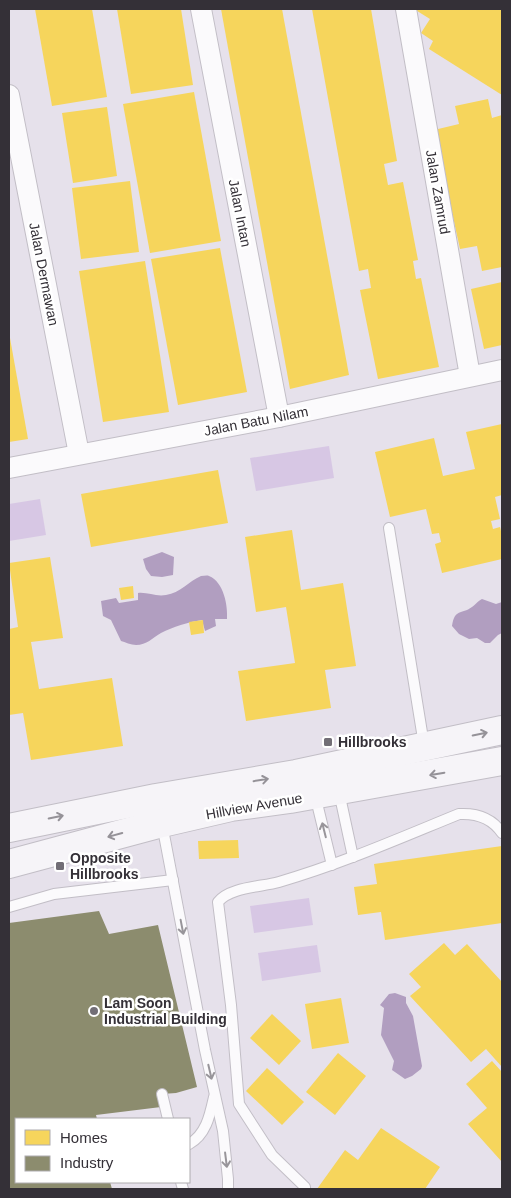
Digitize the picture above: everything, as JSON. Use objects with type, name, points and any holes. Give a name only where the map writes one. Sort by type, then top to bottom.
[{"type":"street","name":"Jalan Intan","points":[[201,9],[279,417]]},
{"type":"street","name":"Jalan Zamrud","points":[[406,9],[470,376]]},
{"type":"street","name":"Jalan Dermawan","points":[[9,95],[79,454]]},
{"type":"street","name":"Jalan Batu Nilam","points":[[9,468],[279,417],[502,370]]},
{"type":"street","name":"Hillview Avenue","points":[[9,828],[128,803],[296,774],[502,730]]},
{"type":"street","name":"Hillview Avenue","points":[[9,864],[162,823],[231,807],[496,767]]},
{"type":"lane","points":[[389,528],[424,746]]},
{"type":"lane","points":[[327,793],[353,857]]},
{"type":"lane","points":[[327,793],[332,865]]},
{"type":"lane","points":[[305,1189],[272,1155],[239,1104],[231,1005],[218,902],[228,893],[278,882],[332,865],[459,814],[472,813],[487,818],[502,833]]},
{"type":"lane","points":[[162,823],[224,1141],[228,1189]]},
{"type":"lane","points":[[9,907],[54,894],[173,880]]},
{"type":"lane","points":[[162,1094],[168,1118]]},
{"type":"lane","points":[[190,1143],[198,1139],[209,1120],[215,1094]]},
{"type":"shaded area","points":[[329,446],[334,478],[256,491],[250,458]]},
{"type":"shaded area","points":[[40,499],[46,535],[9,541],[9,504]]},
{"type":"shaded area","points":[[162,552],[174,557],[173,575],[151,576],[146,569],[143,559]]},
{"type":"shaded area","points":[[201,576],[209,576],[218,583],[222,589],[227,608],[227,619],[215,619],[216,626],[205,631],[202,620],[181,625],[143,644],[134,645],[121,641],[111,620],[103,616],[101,601],[116,598],[119,603],[138,600],[138,593],[171,594]]},
{"type":"shaded area","points":[[482,599],[496,604],[502,602],[502,633],[490,643],[485,643],[477,638],[469,639],[459,634],[452,626],[457,614],[472,607]]},
{"type":"shaded area","points":[[309,898],[313,925],[254,933],[250,906]]},
{"type":"shaded area","points":[[317,945],[321,972],[262,981],[258,953]]},
{"type":"shaded area","points":[[395,993],[406,997],[406,1003],[413,1016],[422,1066],[412,1076],[405,1079],[392,1070],[394,1061],[381,1035],[384,1008],[380,1005],[389,994]]},
{"type":"building: Homes","points":[[35,9],[92,9],[107,97],[52,106]]},
{"type":"building: Homes","points":[[117,9],[181,9],[193,85],[131,94]]},
{"type":"building: Homes","points":[[221,9],[282,9],[349,375],[290,389]]},
{"type":"building: Homes","points":[[312,9],[371,9],[397,161],[384,164],[388,185],[403,182],[418,260],[413,261],[416,279],[421,278],[439,367],[378,379],[360,290],[371,288],[368,269],[359,271]]},
{"type":"building: Homes","points":[[414,9],[502,10],[502,95],[429,49],[433,41],[421,33],[430,19]]},
{"type":"building: Homes","points":[[194,92],[221,241],[150,253],[123,104]]},
{"type":"building: Homes","points":[[488,99],[492,118],[502,115],[502,267],[482,271],[477,246],[460,249],[434,130],[459,124],[455,106]]},
{"type":"building: Homes","points":[[107,107],[117,176],[73,183],[62,113]]},
{"type":"building: Homes","points":[[130,181],[139,252],[81,259],[72,188]]},
{"type":"building: Homes","points":[[220,248],[247,392],[178,405],[151,259]]},
{"type":"building: Homes","points":[[145,261],[169,412],[103,422],[79,271]]},
{"type":"building: Homes","points":[[502,282],[502,345],[484,349],[471,289]]},
{"type":"building: Homes","points":[[9,339],[28,439],[9,442]]},
{"type":"building: Homes","points":[[502,424],[502,495],[495,497],[500,519],[491,521],[493,529],[500,527],[502,559],[442,573],[435,544],[441,542],[439,533],[432,534],[426,509],[390,517],[375,452],[434,438],[443,476],[475,469],[466,432]]},
{"type":"building: Homes","points":[[218,470],[228,523],[91,547],[81,494]]},
{"type":"building: Homes","points":[[292,530],[301,590],[343,583],[356,666],[325,670],[331,708],[246,721],[238,671],[295,663],[286,607],[256,612],[245,537]]},
{"type":"building: Homes","points":[[50,557],[63,638],[31,642],[39,689],[112,678],[123,746],[31,760],[23,713],[9,715],[9,629],[18,627],[9,563]]},
{"type":"building: Homes","points":[[133,586],[134,598],[121,600],[119,588]]},
{"type":"building: Homes","points":[[203,620],[204,633],[191,635],[189,622]]},
{"type":"building: Homes","points":[[238,840],[239,858],[199,859],[198,841]]},
{"type":"building: Homes","points":[[502,846],[502,923],[385,940],[381,912],[358,915],[354,887],[377,884],[374,864]]},
{"type":"building: Homes","points":[[444,943],[455,955],[467,944],[502,982],[502,1067],[486,1049],[471,1062],[410,996],[421,987],[409,974]]},
{"type":"building: Homes","points":[[341,998],[349,1043],[312,1049],[305,1004]]},
{"type":"building: Homes","points":[[272,1014],[301,1041],[279,1065],[250,1038]]},
{"type":"building: Homes","points":[[338,1053],[366,1076],[335,1115],[306,1092]]},
{"type":"building: Homes","points":[[492,1061],[502,1072],[502,1162],[468,1124],[487,1108],[466,1084]]},
{"type":"building: Homes","points":[[267,1068],[304,1102],[282,1125],[246,1091]]},
{"type":"building: Homes","points":[[381,1128],[440,1167],[425,1189],[317,1189],[345,1150],[358,1160]]},
{"type":"building: Industry","name":"Lam Soon Industrial Building","points":[[99,911],[109,934],[158,925],[197,1087],[176,1093],[162,1094],[161,1107],[96,1115],[97,1118],[15,1118],[15,1183],[110,1183],[112,1189],[9,1189],[9,923]]},
{"type":"place","name":"Hillbrooks","points":[[328,742]]},
{"type":"place","name":"Opposite Hillbrooks","points":[[60,866]]},
{"type":"place","name":"Lam Soon Industrial Building","points":[[94,1011]]}]
